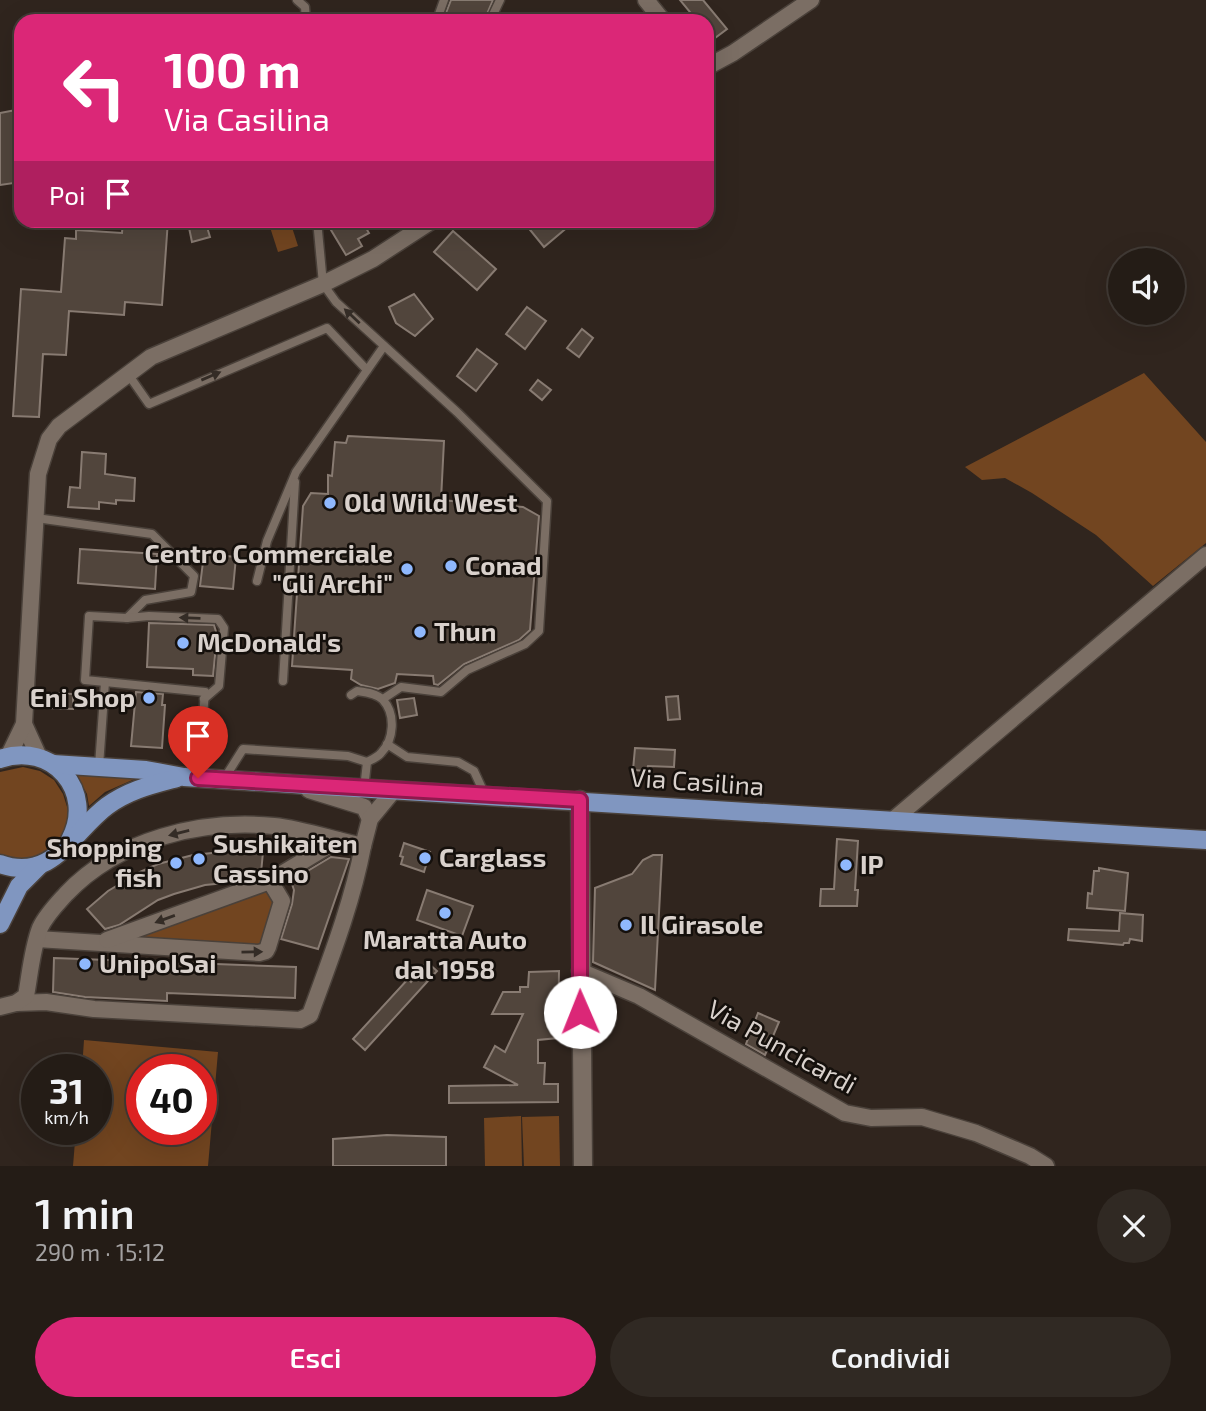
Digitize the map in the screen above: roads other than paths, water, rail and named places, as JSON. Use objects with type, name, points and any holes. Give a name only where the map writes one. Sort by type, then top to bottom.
[{"type":"main road","name":"Via Casilina","points":[[4,758],[24,754],[46,761],[99,767],[289,784],[1206,840]]},
{"type":"main road","points":[[46,761],[67,777],[76,793],[79,812],[75,830],[66,846]]},
{"type":"main road","name":"Via Casilina","points":[[0,924],[19,886],[39,866],[54,858],[105,807],[133,790],[191,777]]},
{"type":"main road","points":[[0,864],[21,869],[39,866]]},
{"type":"street","points":[[646,0],[657,14]]},
{"type":"street","points":[[714,63],[811,0]]},
{"type":"street","points":[[4,758],[24,724],[38,474],[49,439],[73,414],[151,357],[323,284],[373,259],[421,228]]},
{"type":"street","points":[[893,820],[1206,555]]},
{"type":"street","points":[[24,724],[46,761]]},
{"type":"street","points":[[289,784],[364,807],[370,819]]},
{"type":"street","points":[[8,1005],[46,1002],[94,1009],[300,1020],[310,1015],[358,872],[370,819],[394,790]]},
{"type":"street","points":[[580,800],[583,1166]]},
{"type":"street","points":[[8,1005],[26,996],[41,926],[54,906],[72,888],[120,853],[149,842],[204,828],[245,824],[277,826],[363,846]]},
{"type":"street","points":[[99,943],[270,881],[338,841]]},
{"type":"street","points":[[37,939],[259,953],[266,951],[282,901],[270,881]]},
{"type":"street","name":"Via Puncicardi","points":[[580,971],[639,996],[845,1112],[871,1118],[922,1117],[976,1133],[1030,1156],[1046,1166]]},
{"type":"lane","points":[[297,0],[308,4]]},
{"type":"lane","points":[[318,228],[323,284],[336,302],[457,412],[547,501],[539,631],[525,644],[467,670],[440,692],[401,687],[383,699]]},
{"type":"lane","points":[[128,374],[149,404],[327,328],[367,370]]},
{"type":"lane","points":[[257,581],[267,541],[296,472],[384,346]]},
{"type":"lane","points":[[283,681],[296,472]]},
{"type":"lane","points":[[36,518],[152,534],[194,576],[191,592],[145,600],[127,618]]},
{"type":"lane","points":[[89,616],[218,619],[224,628],[219,686],[205,696],[105,682],[85,680],[89,616]]},
{"type":"lane","points":[[99,767],[105,682]]},
{"type":"lane","points":[[224,779],[243,749],[348,756],[367,762],[381,754],[393,729],[383,699],[369,692],[357,691],[351,695]]},
{"type":"lane","points":[[191,777],[205,696]]},
{"type":"lane","points":[[387,744],[407,757],[458,762],[474,771],[486,796]]},
{"type":"lane","points":[[365,789],[367,762]]},
{"type":"place","name":"Old Wild West","points":[[330,503]]},
{"type":"place","name":"Conad","points":[[451,566]]},
{"type":"place","name":"Centro Commerciale \"Gli Archi\"","points":[[407,569]]},
{"type":"place","name":"Thun","points":[[420,632]]},
{"type":"place","name":"McDonald's","points":[[183,643]]},
{"type":"place","name":"Eni Shop","points":[[149,698]]},
{"type":"place","name":"Carglass","points":[[425,858]]},
{"type":"place","name":"Sushikaiten Cassino","points":[[199,859]]},
{"type":"place","name":"Shopping fish","points":[[176,863]]},
{"type":"place","name":"IP","points":[[846,865]]},
{"type":"place","name":"Maratta Auto dal 1958","points":[[445,913]]},
{"type":"place","name":"Il Girasole","points":[[626,925]]},
{"type":"place","name":"UnipolSai","points":[[85,964]]}]
